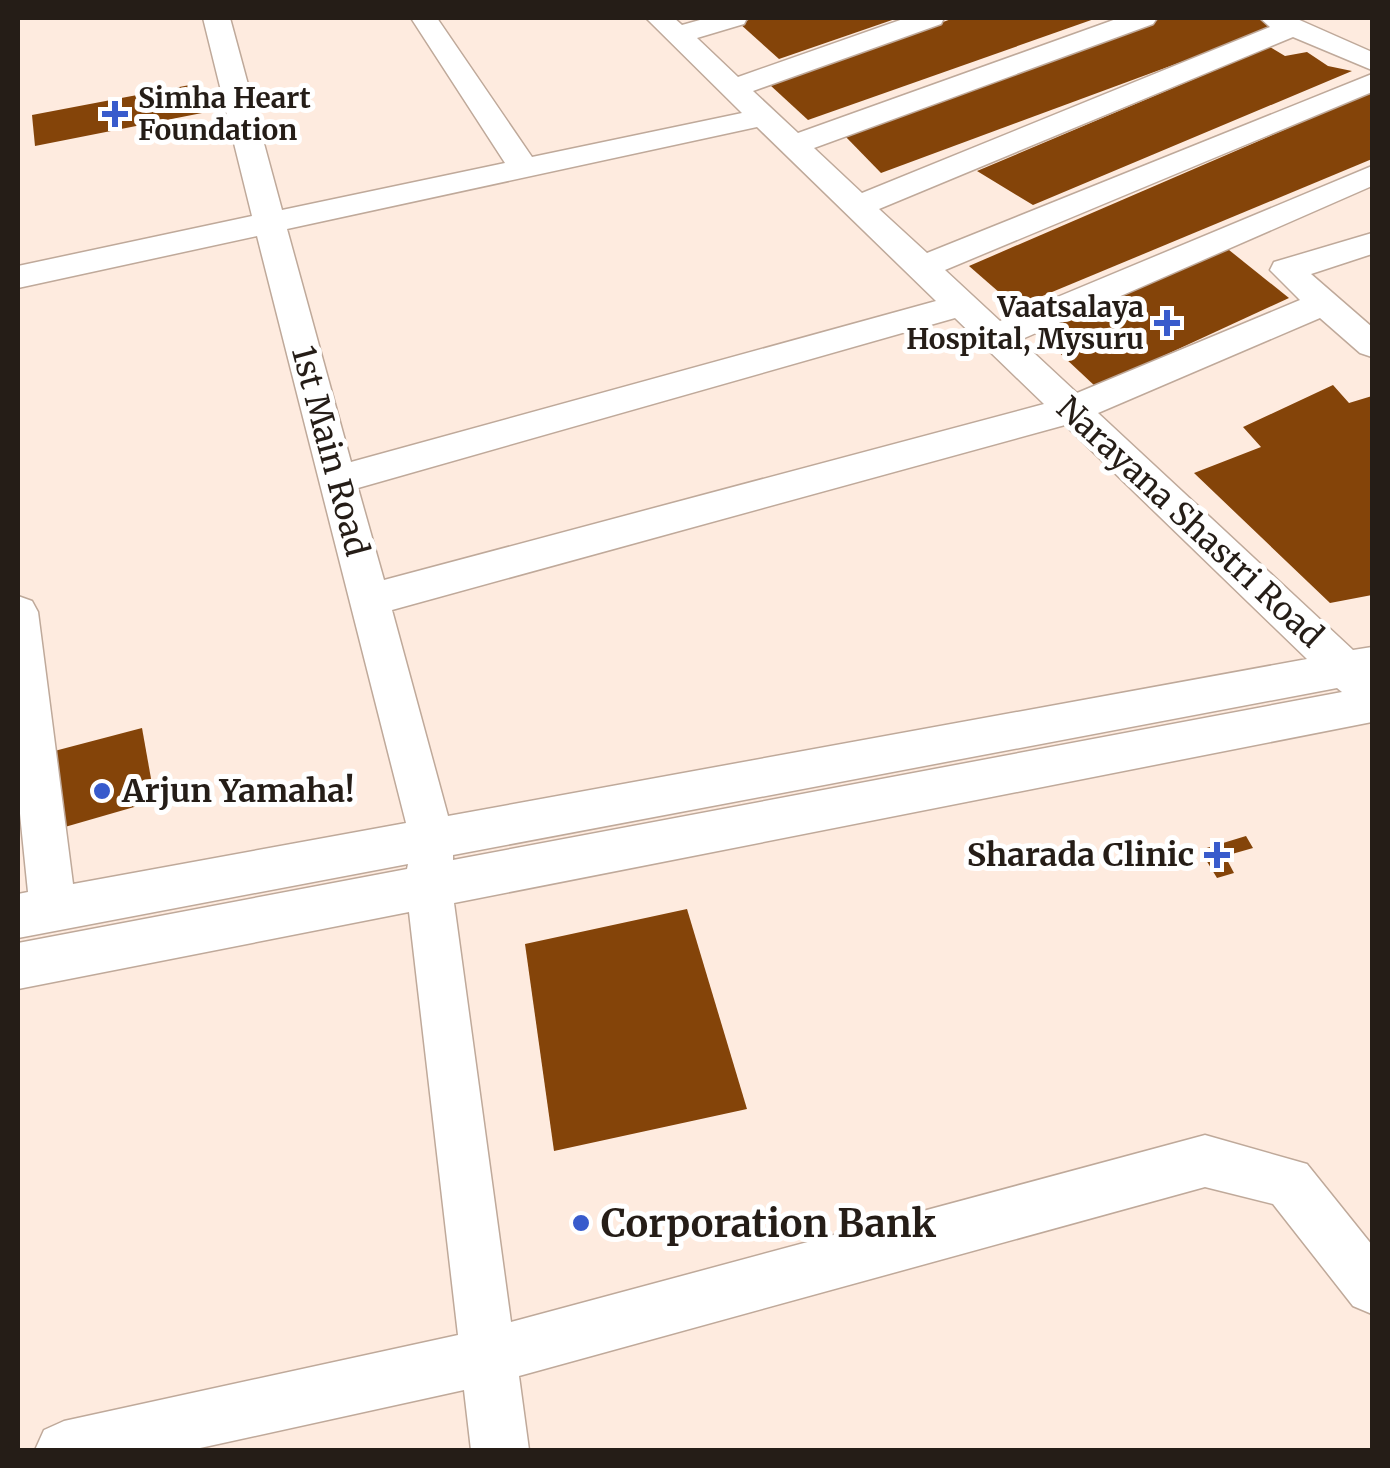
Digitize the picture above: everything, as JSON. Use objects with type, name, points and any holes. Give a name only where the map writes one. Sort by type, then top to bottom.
[{"type":"street","name":"1st Main Road","points":[[216,18],[370,600],[430,862],[500,1450]]},
{"type":"street","points":[[424,18],[525,170]]},
{"type":"street","points":[[669,26],[734,18]]},
{"type":"street","points":[[732,89],[931,18]]},
{"type":"street","points":[[793,145],[1143,18]]},
{"type":"street","points":[[856,207],[1283,22],[1372,62]]},
{"type":"street","name":"Narayana Shastri Road","points":[[669,26],[1072,410],[1364,676]]},
{"type":"street","points":[[922,267],[1372,82]]},
{"type":"street","points":[[18,277],[764,118]]},
{"type":"street","points":[[995,336],[1372,175]]},
{"type":"street","points":[[1372,244],[1286,270],[1372,345]]},
{"type":"street","points":[[370,600],[1072,410],[1325,304]]},
{"type":"street","points":[[338,480],[962,305]]},
{"type":"street","points":[[18,612],[35,913],[430,862],[1372,704]]},
{"type":"street","points":[[18,966],[430,862],[1364,676]]},
{"type":"street","points":[[64,1450],[490,1356],[1205,1161],[1288,1182],[1372,1286]]},
{"type":"building","points":[[755,18],[898,18],[779,59],[739,23]]},
{"type":"building","points":[[954,18],[1097,18],[808,120],[770,85]]},
{"type":"building","points":[[1163,18],[1256,18],[1276,27],[881,173],[844,135]]},
{"type":"building","points":[[1270,47],[1285,56],[1307,52],[1328,66],[1352,71],[1033,205],[977,171]]},
{"type":"building","points":[[195,84],[202,113],[35,146],[32,115]]},
{"type":"building","points":[[1372,92],[1372,159],[1016,307],[969,266]]},
{"type":"building","points":[[1224,246],[1289,298],[1096,387],[1034,329]]},
{"type":"building","points":[[1333,385],[1349,403],[1372,396],[1372,595],[1330,603],[1194,473],[1261,447],[1243,427]]},
{"type":"building","points":[[142,728],[155,801],[51,831],[43,754]]},
{"type":"building","points":[[1246,836],[1253,848],[1225,856],[1234,873],[1217,878],[1200,850]]},
{"type":"building","points":[[687,909],[747,1109],[554,1151],[525,944]]},
{"type":"place","name":"Simha Heart Foundation","points":[[115,114]]},
{"type":"place","name":"Vaatsalaya Hospital, Mysuru","points":[[1167,323]]},
{"type":"place","name":"Arjun Yamaha!","points":[[102,791]]},
{"type":"place","name":"Sharada Clinic","points":[[1217,855]]},
{"type":"place","name":"Corporation Bank","points":[[581,1223]]}]
